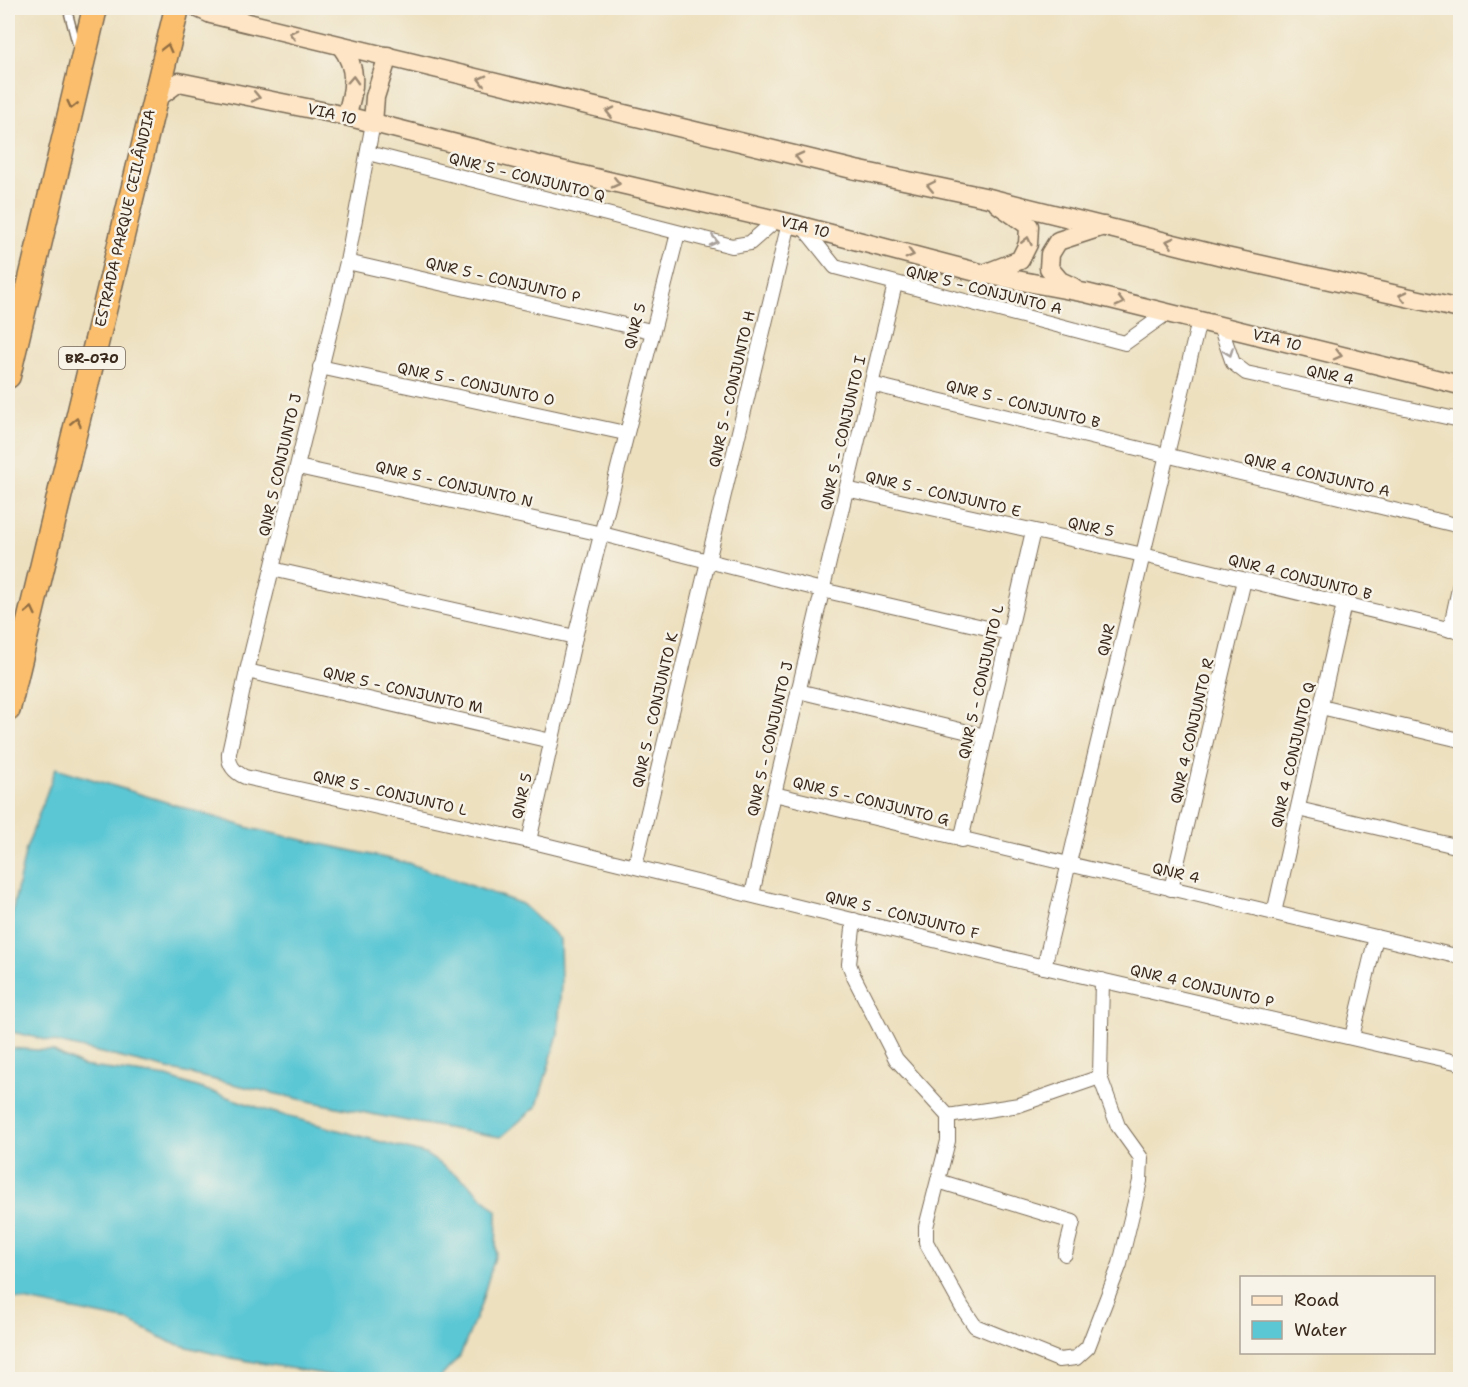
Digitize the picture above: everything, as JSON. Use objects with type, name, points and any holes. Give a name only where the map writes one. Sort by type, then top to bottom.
[{"type":"highway","points":[[8,376],[14,328],[95,8]]},
{"type":"highway","name":"ESTRADA PARQUE CEILÂNDIA","points":[[8,709],[177,8]]},
{"type":"main road","points":[[198,8],[211,14],[539,95],[856,170],[988,198],[1226,257],[1461,309]]},
{"type":"main road","points":[[341,46],[354,70],[351,103],[346,116]]},
{"type":"main road","points":[[373,123],[375,97],[388,56]]},
{"type":"main road","name":"VIA 10","points":[[153,101],[179,82],[346,116],[539,165],[789,223],[984,274],[1086,293],[1461,385]]},
{"type":"main road","points":[[984,274],[1020,260],[1028,244],[1029,226],[988,198]]},
{"type":"main road","points":[[1086,293],[1060,281],[1049,268],[1050,254],[1058,241],[1104,226]]},
{"type":"street","points":[[368,153],[373,123]]},
{"type":"street","name":"QNR 5 - CONJUNTO Q","points":[[368,153],[678,233]]},
{"type":"street","name":"QNR 5 CONJUNTO J","points":[[245,777],[236,773],[228,761],[247,671],[347,262],[368,153]]},
{"type":"street","points":[[678,233],[732,246],[750,243],[789,223]]},
{"type":"street","name":"QNR 5 - CONJUNTO A","points":[[789,223],[835,267],[1125,343],[1167,313]]},
{"type":"street","name":"QNR 5 - CONJUNTO H","points":[[708,562],[789,223]]},
{"type":"street","name":"QNR 5","points":[[678,233],[651,331],[575,637],[529,841],[752,895]]},
{"type":"street","name":"QNR 5 - CONJUNTO P","points":[[347,262],[651,331]]},
{"type":"street","name":"QNR 5 - CONJUNTO I","points":[[822,590],[895,284]]},
{"type":"street","name":"QNR","points":[[1044,967],[1199,321]]},
{"type":"street","name":"QNR 4","points":[[1220,326],[1233,363],[1246,373],[1461,420]]},
{"type":"street","name":"QNR 5 - CONJUNTO O","points":[[320,367],[626,433]]},
{"type":"street","name":"QNR 5 - CONJUNTO B","points":[[871,384],[1167,457]]},
{"type":"street","name":"QNR 4 CONJUNTO A","points":[[1167,457],[1461,526]]},
{"type":"street","name":"QNR 5 - CONJUNTO N","points":[[298,467],[602,534]]},
{"type":"street","name":"QNR 5 - CONJUNTO E","points":[[846,489],[1033,531]]},
{"type":"street","name":"QNR 5","points":[[1033,531],[1143,555]]},
{"type":"street","name":"QNR 5 - CONJUNTO L","points":[[961,840],[1033,531]]},
{"type":"street","points":[[602,534],[822,590],[1009,633]]},
{"type":"street","name":"QNR 4 CONJUNTO B","points":[[1143,555],[1455,631]]},
{"type":"street","name":"QNR 5 - CONJUNTO K","points":[[635,866],[708,562]]},
{"type":"street","points":[[272,569],[575,637]]},
{"type":"street","name":"QNR 4 CONJUNTO R","points":[[1171,889],[1244,580]]},
{"type":"street","points":[[1455,631],[1461,584]]},
{"type":"street","name":"QNR 5 - CONJUNTO J","points":[[752,895],[822,590]]},
{"type":"street","name":"QNR 4 CONJUNTO Q","points":[[1274,913],[1344,604]]},
{"type":"street","name":"QNR 5 - CONJUNTO M","points":[[247,671],[551,741]]},
{"type":"street","points":[[798,690],[985,736]]},
{"type":"street","points":[[1321,707],[1461,740]]},
{"type":"street","name":"QNR 5 - CONJUNTO L","points":[[245,777],[529,841]]},
{"type":"street","name":"QNR 5 - CONJUNTO G","points":[[774,794],[961,840]]},
{"type":"street","points":[[1298,809],[1461,847]]},
{"type":"street","points":[[961,840],[1070,865]]},
{"type":"street","name":"QNR 4","points":[[1070,865],[1461,957]]},
{"type":"street","name":"QNR 5 - CONJUNTO F","points":[[752,895],[1044,967]]},
{"type":"street","points":[[854,920],[849,964],[854,977],[896,1059],[948,1116],[948,1141],[926,1227],[926,1242],[975,1326],[1059,1360],[1076,1358],[1088,1347],[1120,1264],[1140,1180],[1141,1158],[1118,1126],[1100,1077],[1102,980]]},
{"type":"street","points":[[1352,1038],[1376,937]]},
{"type":"street","name":"QNR 4 CONJUNTO P","points":[[1044,967],[1461,1063]]},
{"type":"street","points":[[948,1116],[1019,1105],[1100,1077]]},
{"type":"street","points":[[938,1181],[1073,1222],[1065,1254]]},
{"type":"lane","points":[[67,8],[78,49],[78,77]]},
{"type":"water","points":[[56,768],[253,829],[408,863],[522,904],[560,939],[561,983],[558,1034],[537,1106],[501,1137],[315,1102],[8,1031],[8,931],[26,849]]},
{"type":"water","points":[[8,1048],[52,1051],[82,1066],[167,1077],[272,1112],[425,1154],[468,1183],[497,1211],[496,1253],[480,1307],[460,1356],[439,1379],[371,1379],[329,1375],[231,1358],[172,1343],[129,1321],[8,1297]]}]
